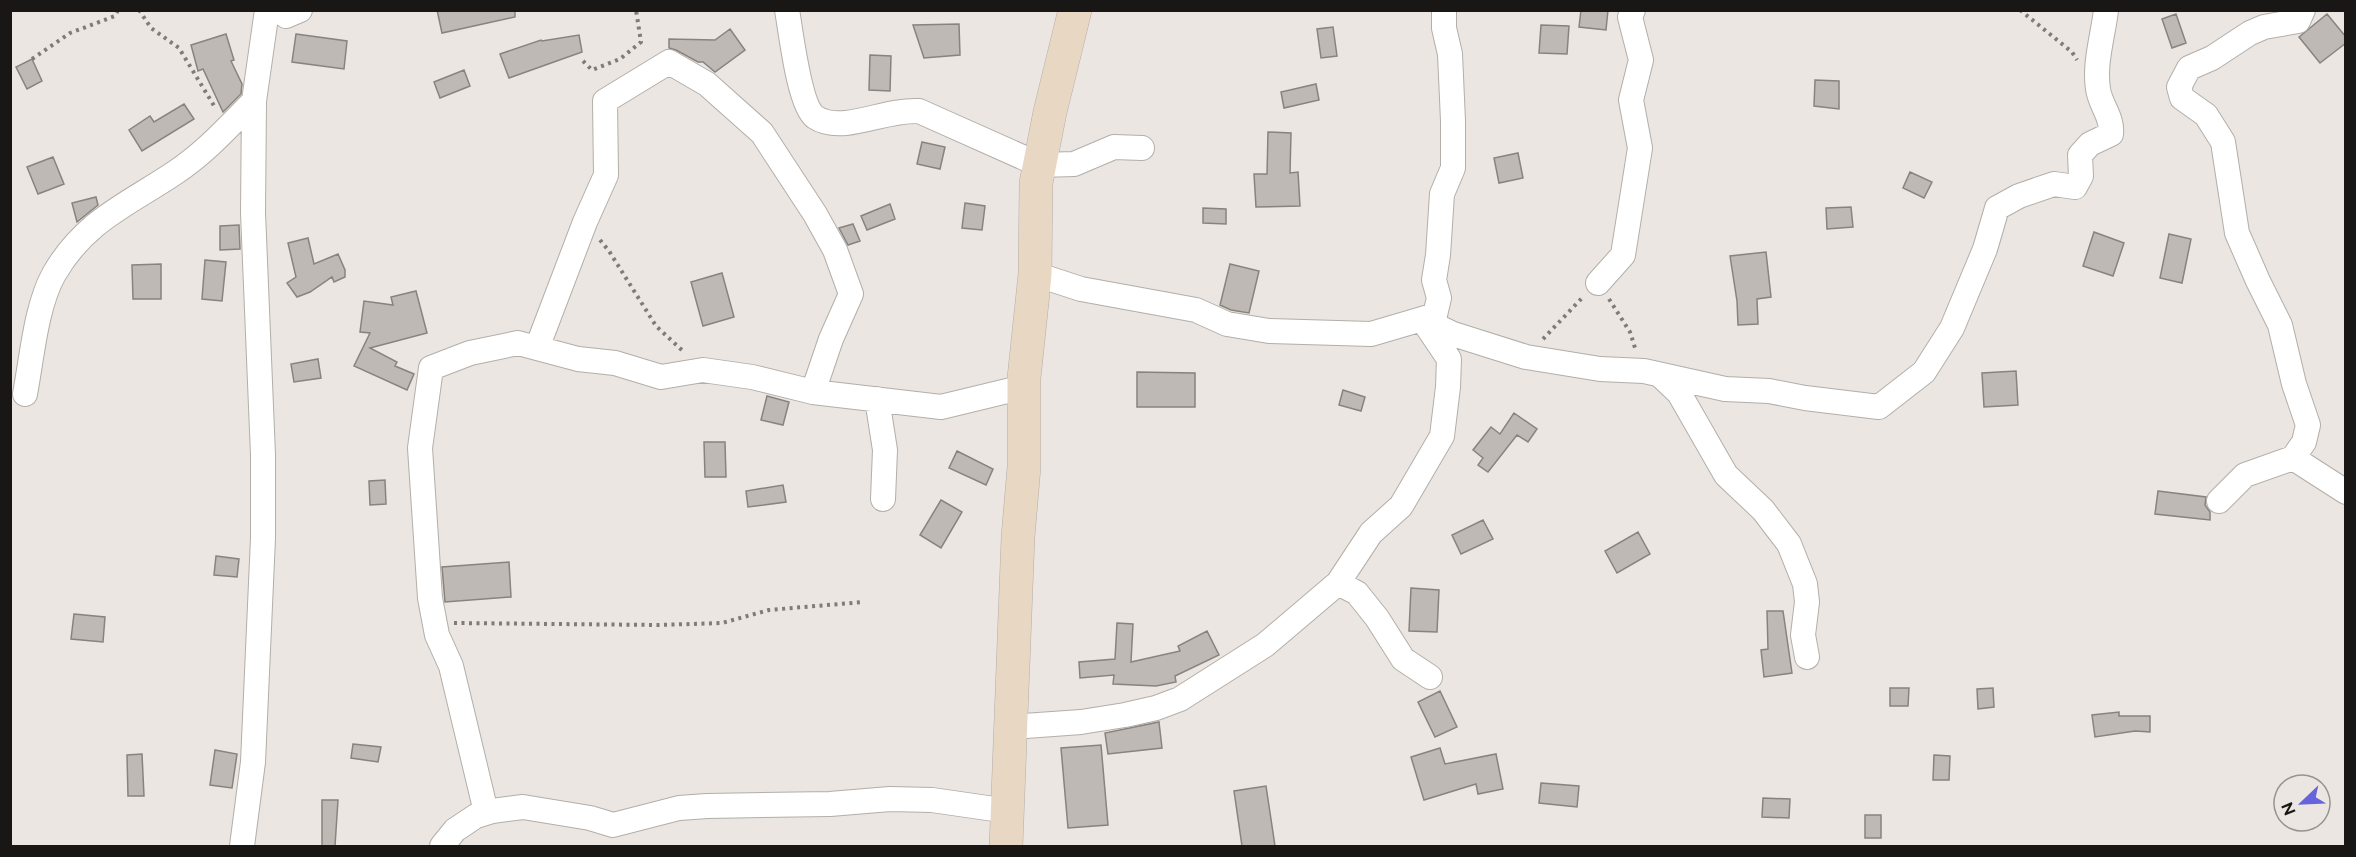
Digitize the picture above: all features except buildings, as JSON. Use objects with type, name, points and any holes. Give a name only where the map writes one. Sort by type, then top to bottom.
[{"type":"main road","points":[[1006,846],[1018,537],[1024,467],[1024,387],[1035,274],[1036,183],[1050,112],[1075,10]]},
{"type":"street","points":[[787,10],[803,99],[813,116],[828,123],[846,123],[907,110],[920,111],[1040,165],[1074,164],[1114,147],[1142,148]]},
{"type":"street","points":[[1035,274],[1081,289],[1196,310],[1227,324],[1269,331],[1371,334],[1435,315],[1439,298],[1434,280],[1442,194],[1453,168],[1450,54],[1444,10]]},
{"type":"street","points":[[1598,283],[1623,255],[1640,148],[1631,100],[1641,60],[1630,17],[1633,10]]},
{"type":"street","points":[[1422,319],[1453,334],[1526,357],[1600,369],[1652,373],[1725,389],[1769,391],[1805,398],[1879,406],[1924,372],[1952,328],[1985,249],[1997,208],[2019,196],[2054,184],[2075,187],[2081,176],[2080,155],[2090,144],[2111,134],[2112,124],[2098,90],[2100,43],[2106,10]]},
{"type":"street","points":[[2219,501],[2245,475],[2294,458],[2304,442],[2308,425],[2294,384],[2280,325],[2237,233],[2223,142],[2206,115],[2182,98],[2179,87],[2189,68],[2212,58],[2250,33],[2264,27],[2298,21],[2303,10]]},
{"type":"street","points":[[242,846],[253,762],[263,538],[263,455],[253,213],[254,101],[284,12]]},
{"type":"street","points":[[537,348],[585,222],[606,175],[605,101],[669,62],[708,84],[762,133],[815,214],[835,250],[851,294],[831,339],[813,392]]},
{"type":"street","points":[[25,394],[41,308],[53,275],[69,251],[101,219],[175,172],[211,145],[254,101]]},
{"type":"street","points":[[1011,727],[1081,722],[1125,715],[1156,708],[1180,699],[1265,645],[1338,583],[1371,533],[1401,506],[1442,436],[1449,387],[1449,359],[1422,319]]},
{"type":"street","points":[[486,812],[451,666],[437,635],[428,577],[420,448],[431,368],[470,353],[518,343],[578,358],[615,363],[661,377],[703,370],[752,377],[813,392],[941,407],[1024,387]]},
{"type":"street","points":[[1652,373],[1679,393],[1726,475],[1763,510],[1789,544],[1805,584],[1807,602],[1803,635],[1807,657]]},
{"type":"street","points":[[877,399],[885,450],[883,500]]},
{"type":"street","points":[[2294,458],[2346,492]]},
{"type":"street","points":[[1338,583],[1357,593],[1377,618],[1403,659],[1430,677]]},
{"type":"street","points":[[442,846],[461,825],[486,812],[533,807],[613,825],[679,808],[707,806],[830,804],[913,799],[1008,811]]},
{"type":"path","points":[[32,59],[70,33],[115,16],[118,10]]},
{"type":"path","points":[[139,10],[151,28],[179,48],[202,82],[227,128]]},
{"type":"path","points":[[584,61],[592,70],[620,58],[640,42],[636,10]]},
{"type":"path","points":[[2020,10],[2072,52],[2098,90]]},
{"type":"path","points":[[585,222],[609,251],[656,326],[703,370]]},
{"type":"path","points":[[1526,357],[1565,314],[1598,283],[1630,332],[1652,373]]},
{"type":"path","points":[[435,623],[659,625],[722,623],[769,610],[863,602]]}]
